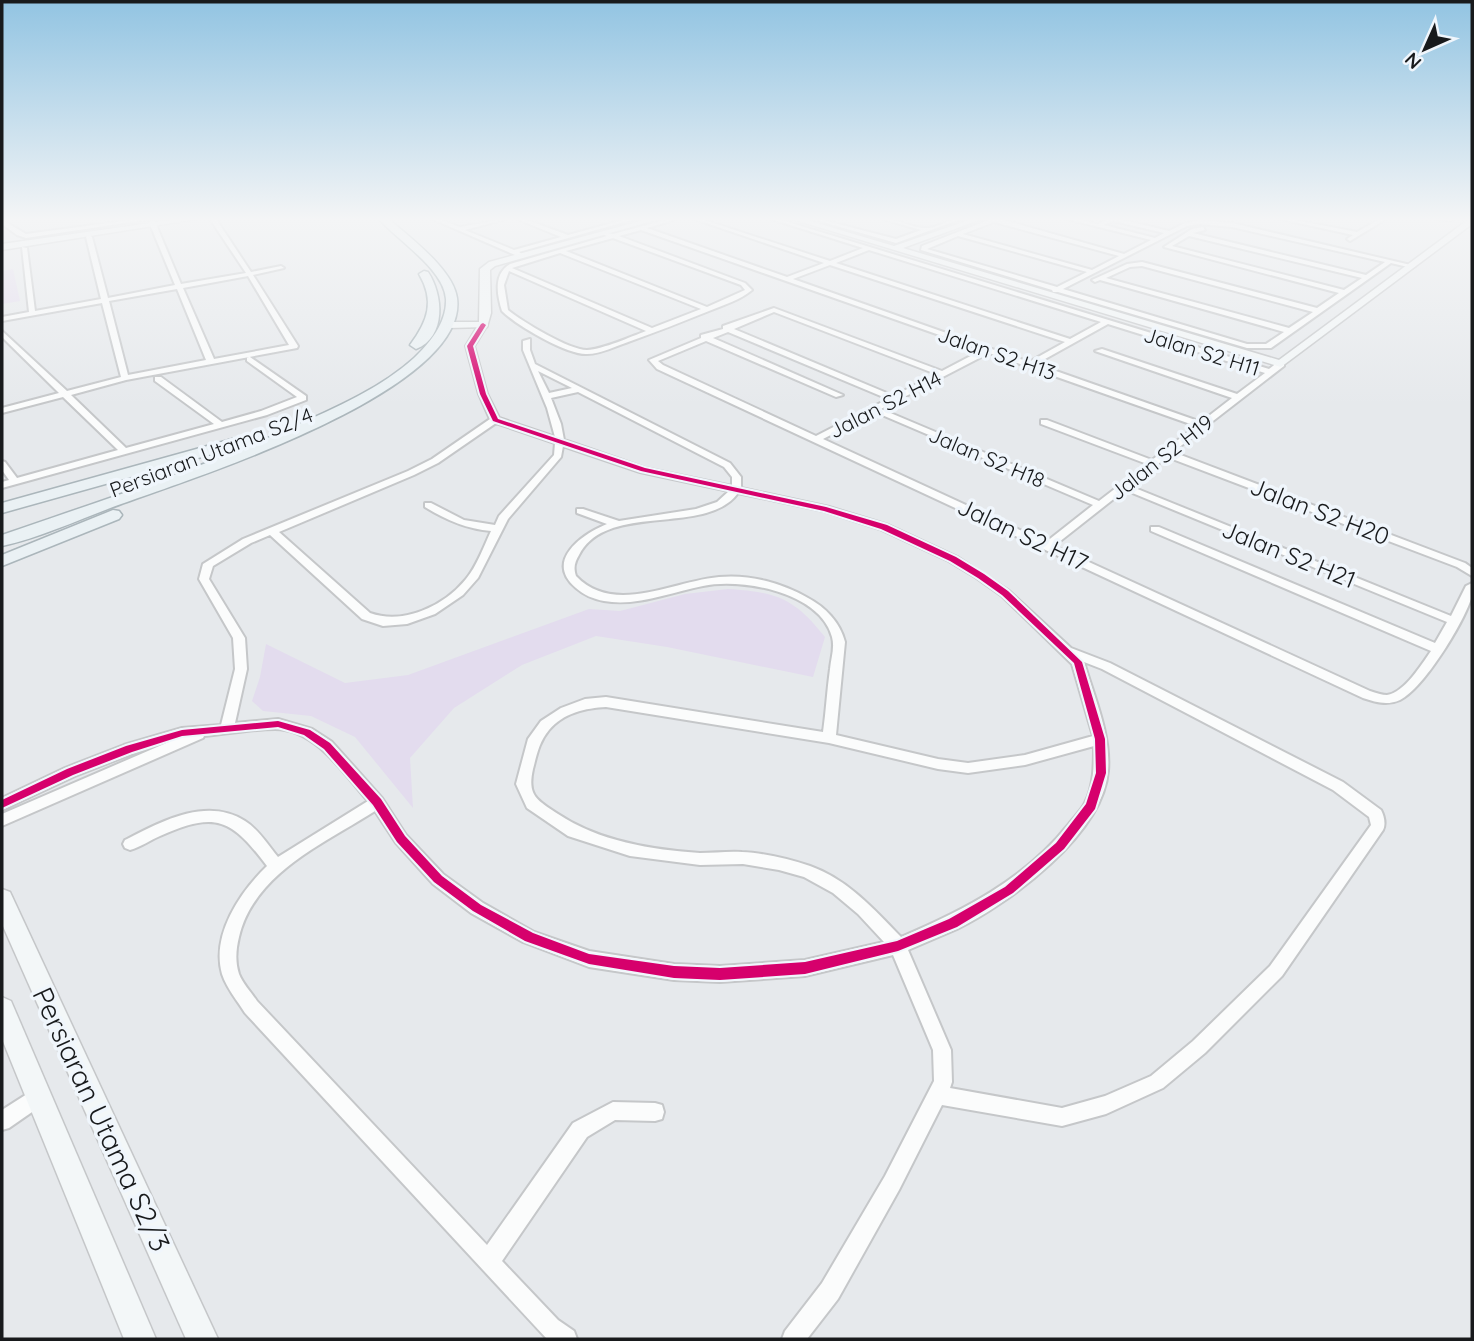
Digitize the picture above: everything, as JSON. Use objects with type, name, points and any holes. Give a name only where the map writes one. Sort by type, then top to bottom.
[{"type":"main road","name":"Persiaran Utama S2/4","points":[[2,529],[260,442],[365,386],[423,337],[436,309],[429,282]]},
{"type":"main road","points":[[2,508],[260,442],[312,426],[369,396],[415,362],[448,325],[452,300],[443,282]]},
{"type":"main road","points":[[2,571],[66,536],[260,442]]},
{"type":"main road","points":[[2,541],[260,442]]},
{"type":"main road","points":[[2,561],[66,536]]},
{"type":"street","points":[[28,282],[32,312]]},
{"type":"street","points":[[101,282],[125,378]]},
{"type":"street","points":[[175,282],[211,362]]},
{"type":"street","points":[[2,319],[204,282]]},
{"type":"street","points":[[2,411],[125,378],[294,346],[254,282]]},
{"type":"street","points":[[2,804],[51,789],[202,733],[278,724],[307,732],[327,746],[377,802],[401,839],[438,879],[477,908],[529,937],[589,959],[674,972],[720,974],[805,968],[898,946],[953,923],[1009,890],[1060,846],[1091,806],[1101,773],[1100,739],[1078,662],[1069,652],[1005,593],[953,559],[884,527],[826,509],[736,488],[666,476],[495,420],[483,394],[470,346],[483,325],[486,313],[485,282]]},
{"type":"street","points":[[500,282],[505,311],[568,346],[586,352],[596,351],[706,309],[746,293],[750,288],[736,282]]},
{"type":"street","points":[[538,282],[650,330]]},
{"type":"street","points":[[637,282],[706,309]]},
{"type":"street","name":"Jalan S2 H13","points":[[794,282],[1202,425]]},
{"type":"street","points":[[887,282],[1071,342]]},
{"type":"street","name":"Jalan S2 H11","points":[[978,282],[1107,322],[1275,368]]},
{"type":"street","points":[[1017,282],[1052,292],[1066,293],[1247,346],[1268,346],[1362,282]]},
{"type":"street","points":[[1020,282],[1275,368]]},
{"type":"street","points":[[1052,292],[1073,282]]},
{"type":"street","points":[[1066,293],[1092,282]]},
{"type":"street","points":[[1113,282],[1290,331]]},
{"type":"street","points":[[1208,282],[1319,311]]},
{"type":"street","points":[[1302,282],[1346,293]]},
{"type":"street","name":"Jalan S2 H19","points":[[1048,545],[1275,368],[1391,282]]},
{"type":"street","points":[[704,337],[774,310],[943,374]]},
{"type":"street","points":[[1031,365],[1107,322]]},
{"type":"street","points":[[448,325],[483,325]]},
{"type":"street","points":[[726,328],[894,399]]},
{"type":"street","points":[[2,333],[125,452]]},
{"type":"street","points":[[704,337],[839,396]]},
{"type":"street","name":"Jalan S2 H17","points":[[704,337],[656,357],[654,363],[1367,695],[1387,700],[1407,692],[1438,649]]},
{"type":"street","points":[[272,531],[366,616],[383,622],[403,621],[431,611],[459,593],[473,578],[497,528],[558,455],[562,444],[548,396],[534,366],[525,354],[527,341]]},
{"type":"street","name":"Jalan S2 H14","points":[[819,438],[989,350]]},
{"type":"street","points":[[1099,351],[1238,397]]},
{"type":"street","points":[[2,485],[264,413],[303,398],[250,359]]},
{"type":"street","points":[[534,366],[727,465],[736,472],[739,480],[727,499],[715,507],[618,524],[585,540],[572,554],[568,568],[572,580],[595,596],[632,598],[699,583],[740,580],[766,584],[817,607],[831,623],[839,641],[829,738]]},
{"type":"street","points":[[158,379],[221,425]]},
{"type":"street","points":[[548,396],[580,389]]},
{"type":"street","name":"Jalan S2 H18","points":[[874,410],[1100,505]]},
{"type":"street","points":[[227,728],[241,669],[239,638],[204,579],[208,564],[272,531],[436,461],[495,420]]},
{"type":"street","points":[[1044,422],[1153,463]]},
{"type":"street","points":[[465,440],[500,428],[518,428]]},
{"type":"street","name":"Jalan S2 H20","points":[[1166,453],[1449,560],[1472,573]]},
{"type":"street","points":[[2,464],[15,481]]},
{"type":"street","name":"Jalan S2 H21","points":[[1123,486],[1454,621]]},
{"type":"street","points":[[428,505],[457,522],[481,528],[497,528]]},
{"type":"street","points":[[580,511],[618,524]]},
{"type":"street","points":[[1155,529],[1438,649],[1472,586]]},
{"type":"street","points":[[937,1095],[1062,1117],[1105,1105],[1157,1082],[1199,1047],[1276,971],[1378,826],[1376,814],[1338,786],[1106,666],[1069,652]]},
{"type":"street","points":[[793,1339],[830,1291],[892,1183],[943,1082],[942,1050],[898,946],[864,909],[838,888],[808,872],[743,858],[700,859],[630,850],[573,832],[532,804],[523,783],[533,741],[546,724],[566,711],[585,704],[606,702],[829,738],[968,768],[1024,760],[1100,739]]},
{"type":"street","points":[[2,820],[51,789]]},
{"type":"street","points":[[377,802],[277,867],[234,922],[228,954],[231,975],[251,1007],[550,1328],[566,1339]]},
{"type":"street","points":[[131,844],[168,825],[187,819],[220,817],[240,824],[277,867]]},
{"type":"street","name":"Persiaran Utama S2/3","points":[[2,899],[202,1339]]},
{"type":"street","name":"Persiaran Utama S2/3","points":[[2,1009],[140,1339]]},
{"type":"street","points":[[2,1121],[38,1097]]},
{"type":"street","points":[[488,1262],[580,1130],[613,1111],[655,1112]]},
{"type":"shaded area","points":[[2,282],[16,282],[20,301],[2,304]]},
{"type":"shaded area","points":[[728,589],[772,595],[804,613],[825,637],[813,677],[667,647],[596,636],[522,665],[454,708],[410,758],[413,808],[355,737],[311,716],[263,711],[252,701],[266,644],[345,683],[408,675],[589,609],[620,611],[685,594]]},
{"type":"cycle path","points":[[2,804],[70,772],[129,749],[182,733],[278,724],[307,732],[327,746],[377,802],[401,839],[438,879],[477,908],[529,937],[589,959],[674,972],[720,974],[805,968],[898,946],[953,923],[1009,890],[1060,846],[1091,806],[1101,773],[1100,739],[1078,662],[1005,593],[953,559],[884,527],[826,509],[643,470],[495,420],[483,394],[470,346],[483,325]]}]
